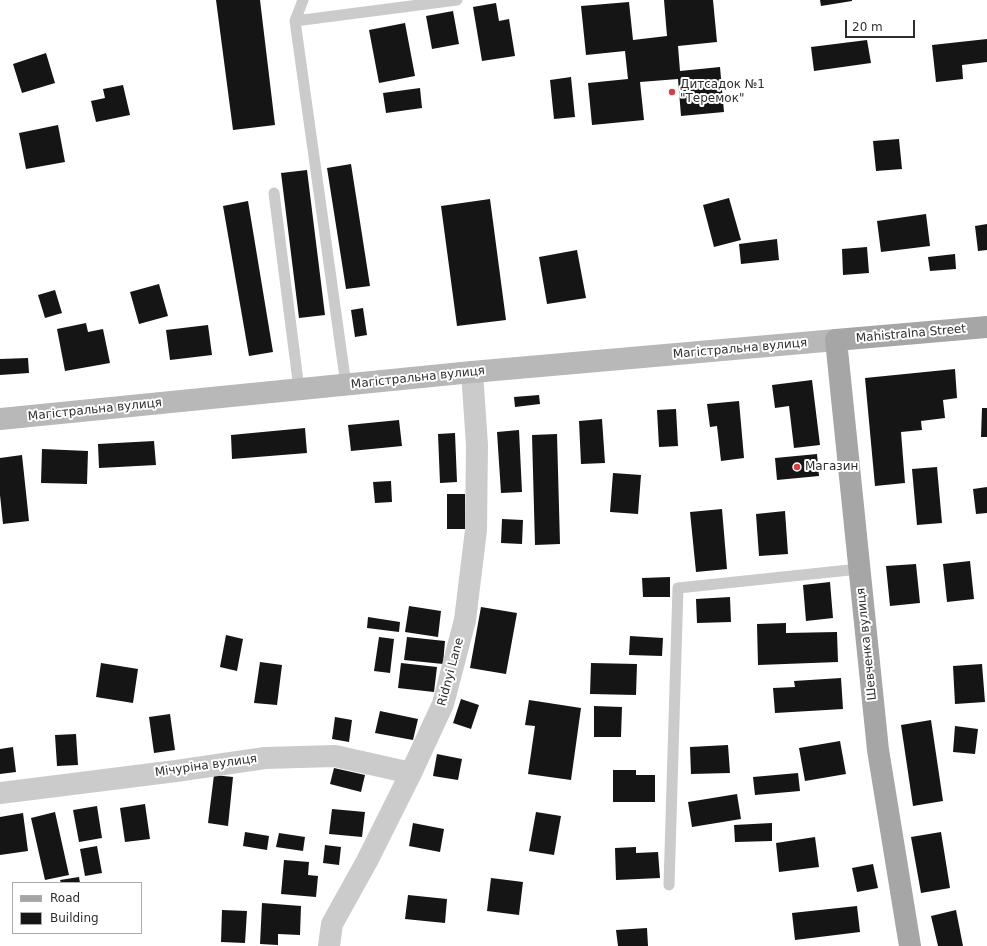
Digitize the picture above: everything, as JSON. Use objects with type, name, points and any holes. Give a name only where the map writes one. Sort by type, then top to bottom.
[{"type":"main road","name":"Mahistralna Street","points":[[836,340],[987,327]]},
{"type":"main road","name":"Магістральна вулиця","points":[[0,419],[472,372],[836,340]]},
{"type":"main road","name":"Шевченка вулиця","points":[[836,340],[878,750],[910,946]]},
{"type":"street","name":"Ridnyi Lane","points":[[329,946],[332,924],[367,861],[411,773],[443,704],[465,620],[476,530],[477,446],[472,372]]},
{"type":"street","name":"Мічуріна вулиця","points":[[0,793],[266,758],[335,756],[411,773]]},
{"type":"lane","points":[[302,0],[295,21],[346,385]]},
{"type":"lane","points":[[295,21],[457,0]]},
{"type":"lane","points":[[274,193],[299,389]]},
{"type":"lane","points":[[669,885],[678,588],[859,569]]},
{"type":"building","points":[[216,0],[260,0],[275,125],[233,130]]},
{"type":"building","points":[[664,0],[713,0],[717,42],[678,46],[680,71],[720,67],[724,112],[681,116],[678,79],[640,82],[644,120],[592,125],[588,83],[628,79],[625,51],[586,55],[581,6],[629,2],[633,40],[667,36]]},
{"type":"building","points":[[820,0],[852,0],[852,1],[821,6]]},
{"type":"building","points":[[496,3],[499,21],[509,19],[515,56],[482,61],[473,7]]},
{"type":"building","points":[[453,11],[459,44],[432,49],[426,16]]},
{"type":"building","points":[[405,23],[415,76],[379,83],[369,30]]},
{"type":"building","points":[[987,39],[987,62],[962,65],[963,79],[936,82],[932,45]]},
{"type":"building","points":[[867,40],[871,63],[814,71],[811,47]]},
{"type":"building","points":[[46,53],[55,83],[22,93],[13,64]]},
{"type":"building","points":[[571,77],[575,117],[554,119],[550,80]]},
{"type":"building","points":[[123,85],[130,115],[96,122],[91,101],[105,98],[103,89]]},
{"type":"building","points":[[420,88],[422,108],[386,113],[383,93]]},
{"type":"building","points":[[58,125],[65,162],[26,169],[19,133]]},
{"type":"building","points":[[899,139],[902,169],[876,171],[873,141]]},
{"type":"building","points":[[351,164],[370,286],[346,289],[327,168]]},
{"type":"building","points":[[307,170],[325,315],[299,318],[281,173]]},
{"type":"building","points":[[729,198],[741,240],[714,247],[703,205]]},
{"type":"building","points":[[490,199],[506,320],[457,326],[441,206]]},
{"type":"building","points":[[248,201],[273,352],[249,356],[223,206]]},
{"type":"building","points":[[926,214],[930,246],[881,252],[877,221]]},
{"type":"building","points":[[987,224],[987,250],[978,251],[975,226]]},
{"type":"building","points":[[777,239],[779,260],[741,264],[739,244]]},
{"type":"building","points":[[867,247],[869,273],[843,275],[842,249]]},
{"type":"building","points":[[577,250],[586,298],[547,304],[539,257]]},
{"type":"building","points":[[955,254],[956,269],[930,271],[928,257]]},
{"type":"building","points":[[159,284],[168,316],[139,324],[130,292]]},
{"type":"building","points":[[55,290],[62,313],[45,318],[38,295]]},
{"type":"building","points":[[363,308],[367,335],[355,337],[351,310]]},
{"type":"building","points":[[86,323],[88,332],[103,329],[110,363],[65,371],[57,329]]},
{"type":"building","points":[[208,325],[212,355],[170,360],[166,330]]},
{"type":"building","points":[[28,358],[29,373],[0,375],[0,359]]},
{"type":"building","points":[[955,369],[957,398],[943,400],[945,418],[921,421],[922,430],[901,432],[905,483],[875,486],[865,378]]},
{"type":"building","points":[[812,380],[820,445],[794,448],[789,406],[775,408],[772,385]]},
{"type":"building","points":[[539,395],[540,404],[515,407],[514,397]]},
{"type":"building","points":[[739,401],[744,458],[721,461],[717,426],[710,427],[707,404]]},
{"type":"building","points":[[982,408],[987,408],[987,437],[981,437]]},
{"type":"building","points":[[676,409],[678,446],[659,447],[657,410]]},
{"type":"building","points":[[602,419],[605,463],[581,464],[579,421]]},
{"type":"building","points":[[399,420],[402,446],[351,451],[348,425]]},
{"type":"building","points":[[305,428],[307,453],[232,459],[231,435]]},
{"type":"building","points":[[519,430],[522,492],[501,493],[497,432]]},
{"type":"building","points":[[455,433],[457,482],[440,483],[438,434]]},
{"type":"building","points":[[557,434],[560,544],[535,545],[532,435]]},
{"type":"building","points":[[154,441],[156,465],[99,468],[98,444]]},
{"type":"building","points":[[42,449],[88,451],[87,484],[41,483]]},
{"type":"building","name":"Магазин","points":[[817,454],[819,476],[777,480],[775,458]]},
{"type":"building","points":[[22,455],[29,521],[3,524],[0,495],[0,458]]},
{"type":"building","points":[[937,467],[942,523],[917,525],[912,469]]},
{"type":"building","points":[[613,473],[641,475],[638,514],[610,512]]},
{"type":"building","points":[[391,481],[392,502],[375,503],[373,482]]},
{"type":"building","points":[[987,487],[987,513],[976,514],[973,489]]},
{"type":"building","points":[[447,494],[465,494],[465,529],[447,529]]},
{"type":"building","points":[[722,509],[727,569],[696,572],[690,512]]},
{"type":"building","points":[[785,511],[788,554],[759,556],[756,514]]},
{"type":"building","points":[[502,519],[523,520],[522,544],[501,543]]},
{"type":"building","points":[[970,561],[974,599],[947,602],[943,564]]},
{"type":"building","points":[[916,564],[920,603],[890,606],[886,566]]},
{"type":"building","points":[[670,577],[670,597],[643,597],[642,578]]},
{"type":"building","points":[[830,582],[833,618],[806,621],[803,585]]},
{"type":"building","points":[[730,597],[731,622],[697,623],[696,599]]},
{"type":"building","points":[[409,606],[441,611],[438,637],[405,632]]},
{"type":"building","points":[[481,607],[517,613],[506,674],[470,668]]},
{"type":"building","points":[[368,617],[400,622],[399,632],[367,628]]},
{"type":"building","points":[[786,623],[786,633],[837,632],[838,662],[758,665],[757,624]]},
{"type":"building","points":[[226,635],[243,639],[237,671],[220,667]]},
{"type":"building","points":[[630,636],[663,638],[662,656],[629,655]]},
{"type":"building","points":[[379,637],[394,639],[390,673],[374,671]]},
{"type":"building","points":[[407,637],[445,641],[443,664],[404,660]]},
{"type":"building","points":[[260,662],[282,665],[277,705],[254,703]]},
{"type":"building","points":[[101,663],[138,669],[133,703],[96,697]]},
{"type":"building","points":[[401,663],[437,667],[434,692],[398,688]]},
{"type":"building","points":[[591,663],[637,664],[636,695],[590,694]]},
{"type":"building","points":[[982,664],[985,702],[955,704],[953,666]]},
{"type":"building","points":[[841,678],[843,709],[775,713],[773,688],[795,687],[794,681]]},
{"type":"building","points":[[461,699],[479,705],[471,729],[453,723]]},
{"type":"building","points":[[529,700],[581,708],[571,780],[528,774],[535,726],[525,725]]},
{"type":"building","points":[[594,706],[622,707],[621,737],[594,737]]},
{"type":"building","points":[[380,711],[418,719],[413,740],[375,733]]},
{"type":"building","points":[[170,714],[175,750],[154,753],[149,717]]},
{"type":"building","points":[[335,717],[352,720],[349,742],[332,739]]},
{"type":"building","points":[[931,720],[943,801],[913,806],[901,725]]},
{"type":"building","points":[[955,726],[978,729],[975,754],[953,752]]},
{"type":"building","points":[[76,734],[78,765],[57,766],[55,735]]},
{"type":"building","points":[[840,741],[846,774],[805,781],[799,748]]},
{"type":"building","points":[[728,745],[730,773],[691,774],[690,747]]},
{"type":"building","points":[[13,747],[16,772],[0,774],[0,749]]},
{"type":"building","points":[[437,754],[462,759],[458,780],[433,776]]},
{"type":"building","points":[[334,768],[365,775],[361,792],[330,784]]},
{"type":"building","points":[[613,770],[636,770],[636,775],[655,775],[655,802],[613,802]]},
{"type":"building","points":[[798,773],[800,791],[755,795],[753,777]]},
{"type":"building","points":[[214,775],[233,777],[228,826],[208,823]]},
{"type":"building","points":[[737,794],[741,819],[692,827],[688,802]]},
{"type":"building","points":[[145,804],[150,839],[125,842],[120,808]]},
{"type":"building","points":[[97,806],[102,838],[79,842],[73,810]]},
{"type":"building","points":[[332,809],[365,812],[362,837],[329,834]]},
{"type":"building","points":[[55,812],[69,875],[45,880],[31,818]]},
{"type":"building","points":[[536,812],[561,816],[554,855],[529,851]]},
{"type":"building","points":[[23,813],[28,851],[0,855],[0,817]]},
{"type":"building","points":[[413,823],[444,829],[440,852],[409,846]]},
{"type":"building","points":[[772,823],[772,841],[735,842],[734,825]]},
{"type":"building","points":[[245,832],[269,836],[267,850],[243,846]]},
{"type":"building","points":[[941,832],[950,888],[921,893],[911,837]]},
{"type":"building","points":[[279,833],[305,837],[303,851],[276,847]]},
{"type":"building","points":[[815,837],[819,867],[779,872],[776,843]]},
{"type":"building","points":[[325,845],[341,847],[339,865],[323,863]]},
{"type":"building","points":[[97,846],[102,873],[85,876],[80,849]]},
{"type":"building","points":[[636,847],[636,853],[658,852],[660,878],[616,880],[615,848]]},
{"type":"building","points":[[284,860],[309,862],[308,875],[318,876],[316,897],[281,894]]},
{"type":"building","points":[[873,864],[878,888],[857,892],[852,868]]},
{"type":"building","points":[[79,877],[80,882],[61,882],[60,880]]},
{"type":"building","points":[[491,878],[523,882],[519,915],[487,911]]},
{"type":"building","points":[[408,895],[447,899],[445,923],[405,919]]},
{"type":"building","points":[[262,903],[301,906],[300,935],[278,934],[278,945],[260,944]]},
{"type":"building","points":[[857,906],[860,932],[795,940],[792,913]]},
{"type":"building","points":[[222,910],[247,911],[245,943],[221,942]]},
{"type":"building","points":[[956,910],[963,946],[938,946],[931,916]]},
{"type":"building","points":[[647,928],[648,946],[618,946],[616,930]]},
{"type":"place","name":"Дитсадок №1 \"Теремок\"","points":[[672,92]]},
{"type":"place","name":"Магазин","points":[[797,467]]}]
